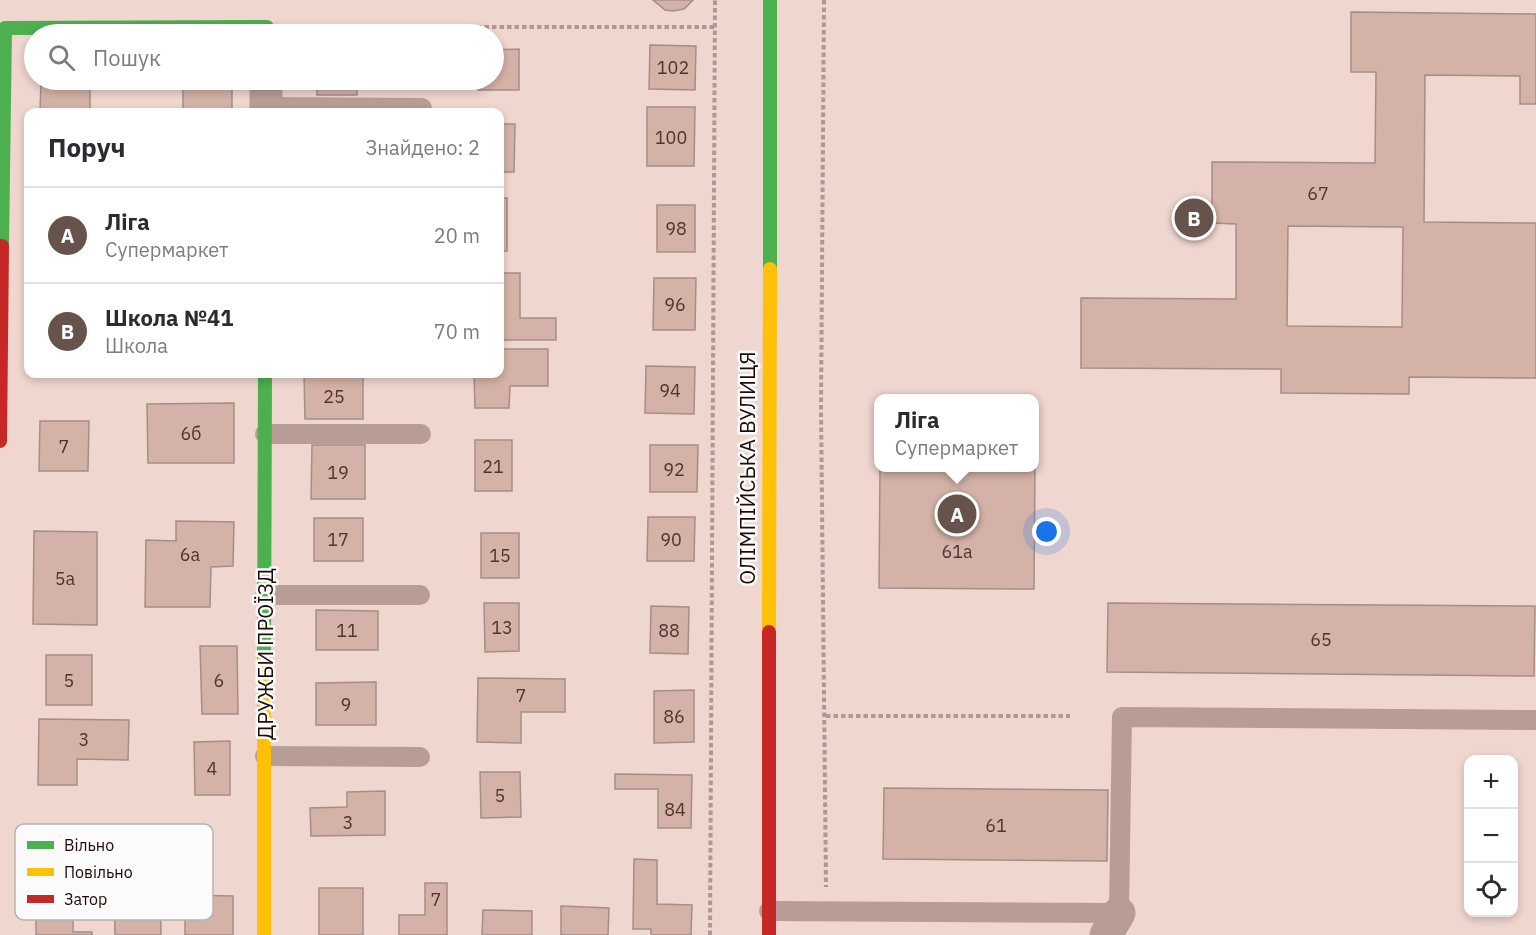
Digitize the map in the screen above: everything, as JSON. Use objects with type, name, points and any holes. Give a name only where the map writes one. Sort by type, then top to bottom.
[{"type":"street","name":"ОЛІМПІЙСЬКА ВУЛИЦЯ","points":[[769,935],[770,0]]},
{"type":"street","points":[[0,441],[2,103],[5,28],[24,28]]},
{"type":"street","name":"ДРУЖБИ ПРОЇЗД","points":[[264,935],[265,378]]},
{"type":"lane","points":[[266,100],[422,108]]},
{"type":"lane","points":[[265,434],[421,434]]},
{"type":"lane","points":[[265,595],[420,595]]},
{"type":"lane","points":[[769,911],[1113,924],[1122,717],[1536,720]]},
{"type":"lane","points":[[265,756],[420,757]]},
{"type":"path","points":[[710,935],[715,0]]},
{"type":"path","points":[[824,0],[821,408],[826,716],[826,912]]},
{"type":"path","points":[[504,29],[714,27]]},
{"type":"path","points":[[826,716],[1070,716]]},
{"type":"building","points":[[653,0],[693,0],[684,9],[673,11],[665,10]]},
{"type":"building","points":[[1351,12],[1536,14],[1536,104],[1520,104],[1520,76],[1425,75],[1424,222],[1536,223],[1536,378],[1409,377],[1409,394],[1281,393],[1281,369],[1081,368],[1081,298],[1236,299],[1236,224],[1212,223],[1212,162],[1375,163],[1376,72],[1351,72]],"holes":[[[1288,226],[1403,227],[1402,327],[1287,326]]]},
{"type":"building","points":[[650,45],[696,46],[695,90],[649,89]]},
{"type":"building","points":[[519,49],[519,90],[504,90],[504,50]]},
{"type":"building","points":[[41,90],[90,90],[90,108],[40,108]]},
{"type":"building","points":[[183,90],[232,90],[232,108],[183,108]]},
{"type":"building","points":[[317,90],[357,90],[357,95],[317,95]]},
{"type":"building","points":[[647,107],[695,107],[694,166],[647,166]]},
{"type":"building","points":[[504,124],[515,124],[514,172],[504,172]]},
{"type":"building","points":[[504,198],[507,198],[507,251],[504,251]]},
{"type":"building","points":[[657,205],[695,205],[695,252],[657,252]]},
{"type":"building","points":[[504,273],[520,273],[520,318],[556,318],[556,340],[504,340]]},
{"type":"building","points":[[654,278],[696,278],[695,330],[653,330]]},
{"type":"building","points":[[504,349],[548,349],[548,386],[510,386],[509,408],[475,408],[474,378],[504,378]]},
{"type":"building","points":[[646,366],[695,367],[694,414],[645,413]]},
{"type":"building","points":[[304,378],[363,378],[363,419],[305,419]]},
{"type":"building","points":[[234,403],[234,463],[148,463],[147,404]]},
{"type":"building","points":[[40,421],[89,421],[88,471],[39,471]]},
{"type":"building","points":[[475,440],[512,440],[512,491],[475,491]]},
{"type":"building","points":[[312,445],[365,445],[365,499],[311,499]]},
{"type":"building","points":[[650,445],[698,445],[697,492],[650,492]]},
{"type":"building","points":[[880,472],[1035,472],[1034,589],[879,588]]},
{"type":"building","points":[[648,517],[695,517],[694,561],[647,561]]},
{"type":"building","points":[[314,518],[363,518],[363,561],[314,561]]},
{"type":"building","points":[[176,521],[234,522],[233,566],[211,567],[210,607],[145,607],[146,540],[176,541]]},
{"type":"building","points":[[34,531],[97,532],[97,625],[33,624]]},
{"type":"building","points":[[481,533],[519,533],[519,578],[481,578]]},
{"type":"building","points":[[484,603],[519,603],[519,651],[485,652]]},
{"type":"building","points":[[1108,603],[1535,606],[1534,676],[1107,672]]},
{"type":"building","points":[[651,606],[689,607],[688,654],[650,653]]},
{"type":"building","points":[[316,610],[378,611],[378,650],[316,650]]},
{"type":"building","points":[[200,646],[237,646],[238,714],[202,714]]},
{"type":"building","points":[[46,655],[92,655],[92,705],[46,705]]},
{"type":"building","points":[[478,678],[565,679],[565,712],[521,712],[521,743],[477,742]]},
{"type":"building","points":[[376,682],[376,725],[316,725],[316,683]]},
{"type":"building","points":[[694,690],[694,742],[654,743],[654,691]]},
{"type":"building","points":[[39,719],[129,720],[128,760],[77,759],[77,785],[38,785]]},
{"type":"building","points":[[230,741],[230,795],[195,795],[194,742]]},
{"type":"building","points":[[480,772],[520,772],[521,817],[481,818]]},
{"type":"building","points":[[615,774],[692,775],[691,828],[658,828],[658,789],[615,789]]},
{"type":"building","points":[[884,788],[1108,790],[1107,861],[883,859]]},
{"type":"building","points":[[385,791],[385,835],[311,836],[310,808],[347,807],[347,792]]},
{"type":"building","points":[[634,859],[657,860],[657,904],[692,905],[691,935],[651,935],[651,929],[633,929]]},
{"type":"building","points":[[425,883],[447,883],[447,935],[399,935],[399,915],[425,915]]},
{"type":"building","points":[[319,888],[363,888],[363,935],[319,935]]},
{"type":"building","points":[[213,896],[233,896],[233,935],[185,935],[185,920],[213,920]]},
{"type":"building","points":[[561,906],[609,908],[608,935],[561,935]]},
{"type":"building","points":[[483,910],[532,911],[532,935],[482,935]]},
{"type":"building","points":[[36,920],[73,920],[73,932],[92,932],[92,935],[36,935]]},
{"type":"building","points":[[115,920],[161,920],[161,935],[115,935]]},
{"type":"traffic: fast","points":[[770,0],[770,269]]},
{"type":"traffic: fast","points":[[2,246],[5,28],[24,28]]},
{"type":"traffic: fast","points":[[264,661],[265,378]]},
{"type":"traffic: slow","points":[[769,632],[770,269]]},
{"type":"traffic: slow","points":[[264,661],[264,935]]},
{"type":"traffic: jam","points":[[0,441],[2,246]]},
{"type":"traffic: jam","points":[[769,632],[769,935]]},
{"type":"place","name":"Школа №41","points":[[1194,218]]},
{"type":"place","name":"Ліга","points":[[957,514]]}]
